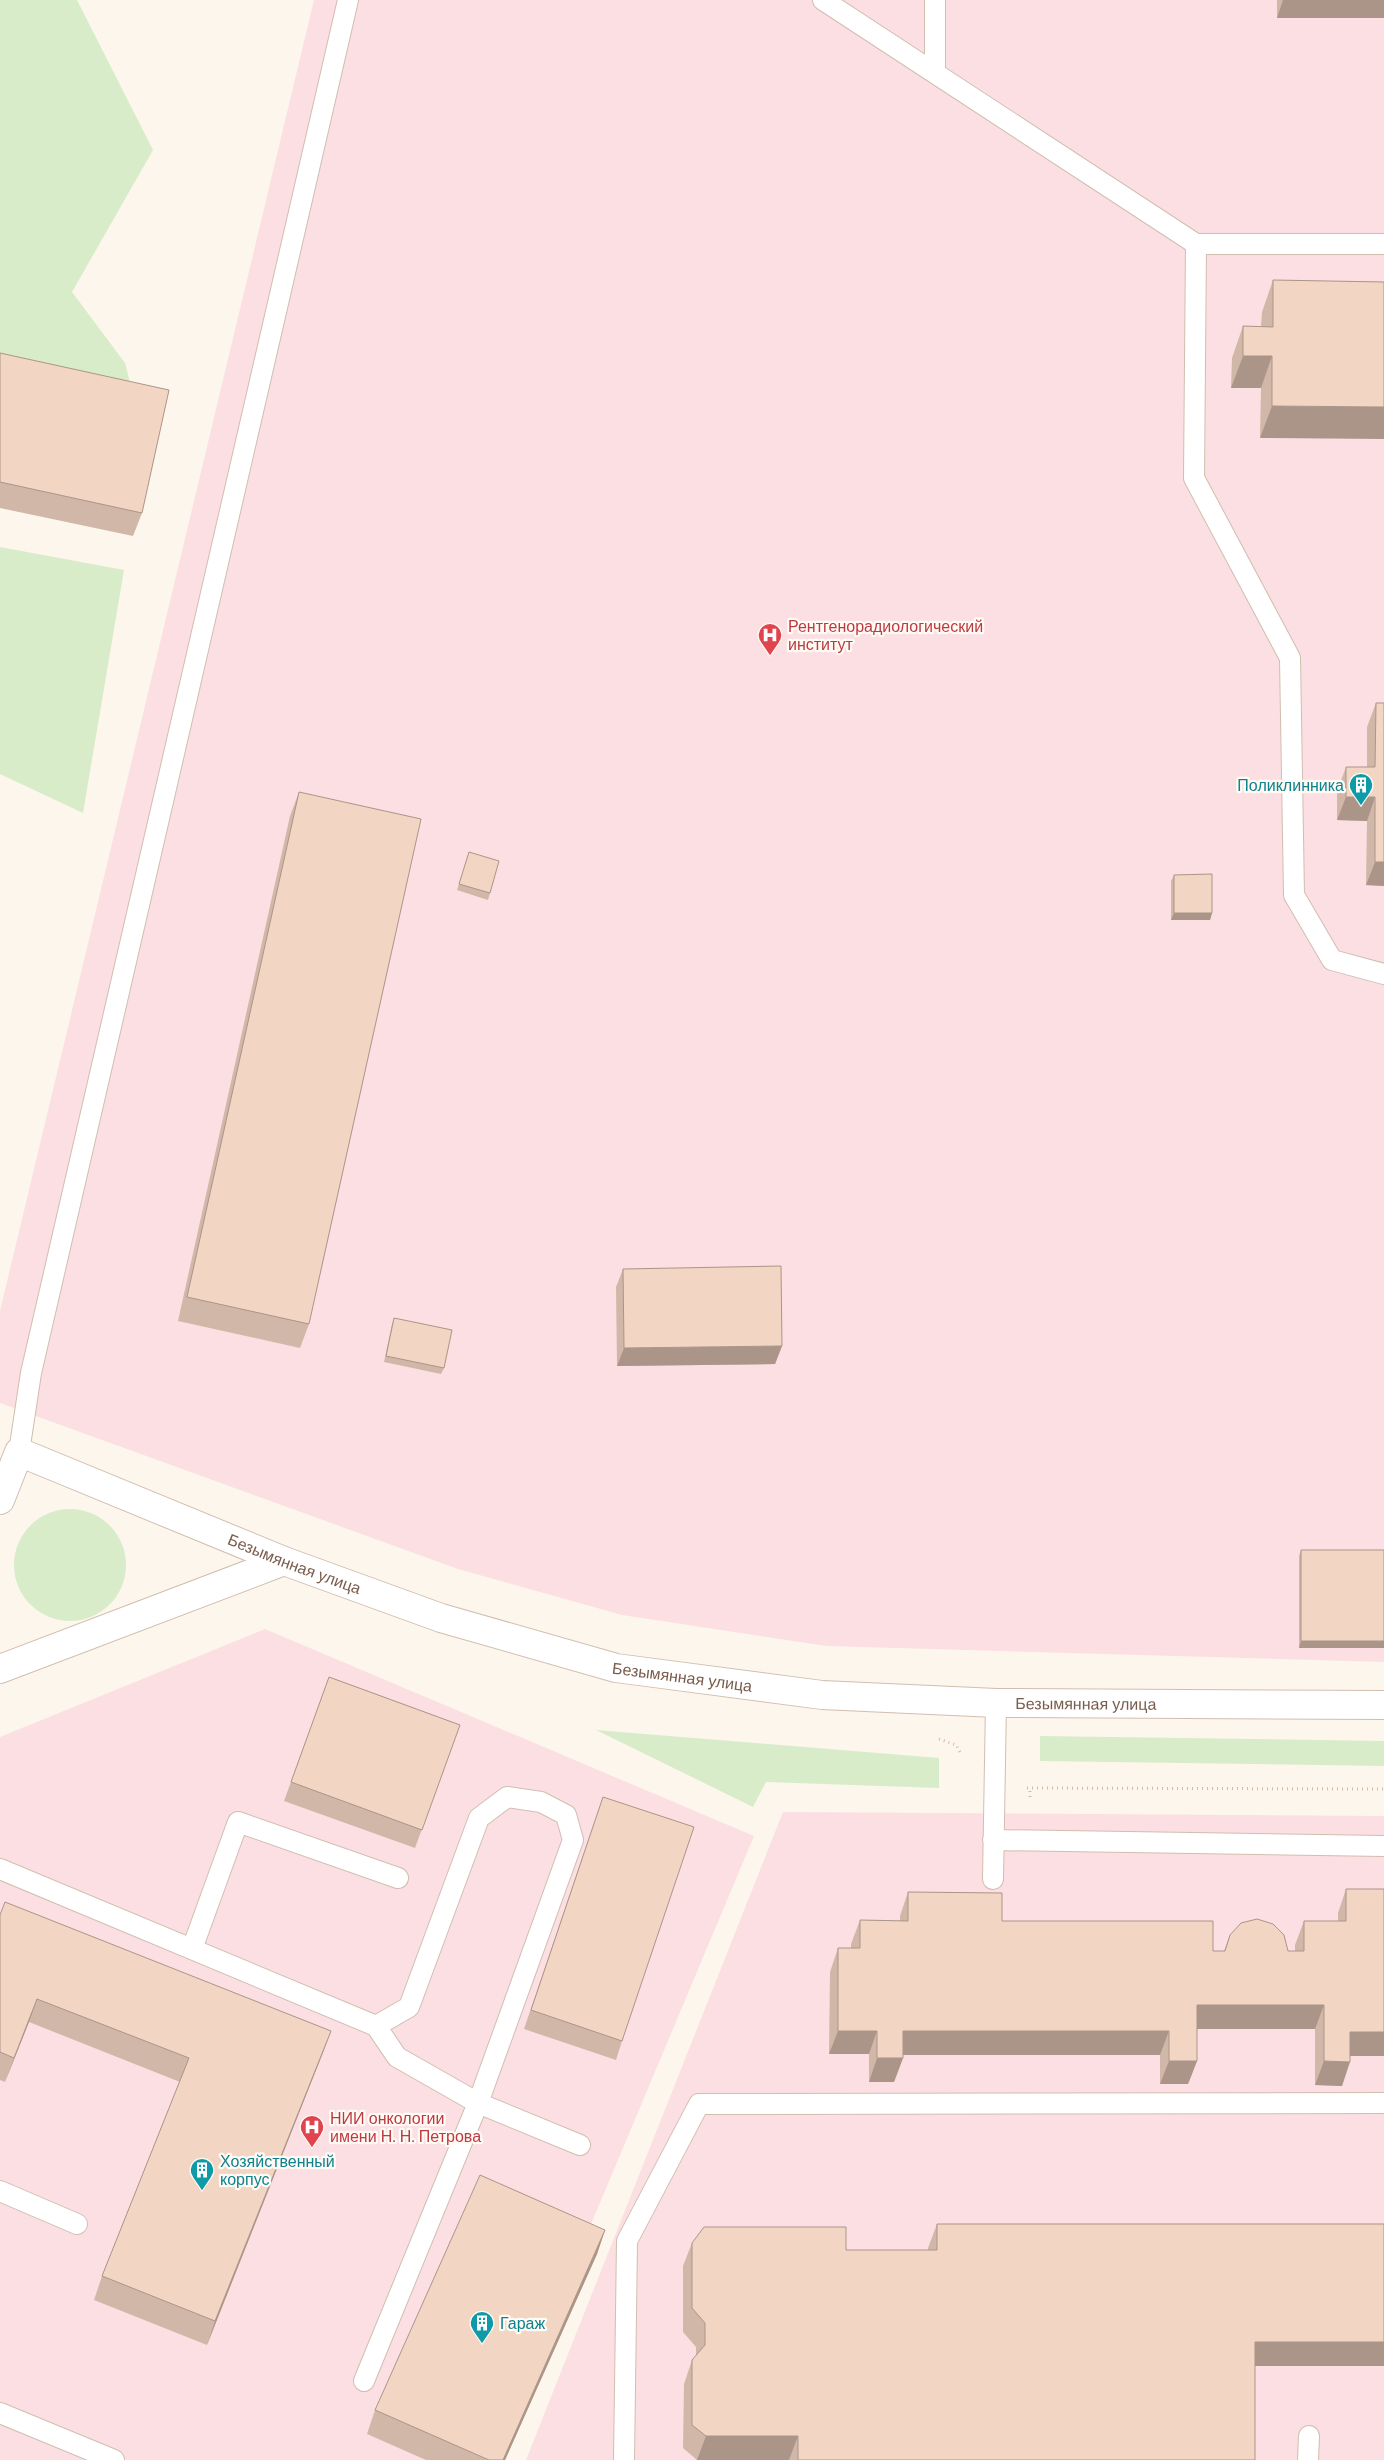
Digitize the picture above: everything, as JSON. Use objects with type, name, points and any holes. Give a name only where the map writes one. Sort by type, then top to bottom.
[{"type":"street","points":[[0,1500],[19,1452]]},
{"type":"street","name":"Безымянная улица","points":[[19,1452],[284,1561],[441,1618],[616,1668],[822,1695],[996,1703],[1384,1705]]},
{"type":"street","points":[[0,1668],[284,1561]]},
{"type":"lane","points":[[19,1452],[31,1373],[348,0]]},
{"type":"lane","points":[[824,0],[935,71],[1196,244],[1384,244]]},
{"type":"lane","points":[[935,0],[935,71]]},
{"type":"lane","points":[[1196,244],[1194,478],[1290,658],[1294,895],[1332,960],[1384,974]]},
{"type":"lane","points":[[993,1879],[996,1703]]},
{"type":"lane","points":[[364,2381],[478,2103],[573,1840],[566,1815],[542,1802],[507,1797],[479,1818],[409,2007],[376,2026]]},
{"type":"lane","points":[[192,1949],[238,1822],[398,1878]]},
{"type":"lane","points":[[993,1840],[1384,1846]]},
{"type":"lane","points":[[0,1869],[376,2026],[397,2057],[478,2103],[580,2145]]},
{"type":"lane","points":[[624,2460],[627,2241],[698,2104],[1384,2103]]},
{"type":"lane","points":[[0,2191],[77,2224]]},
{"type":"lane","points":[[0,2412],[114,2460]]},
{"type":"lane","points":[[1308,2460],[1309,2436]]},
{"type":"path","points":[[1030,1788],[1030,1801]]},
{"type":"shaded area","name":"Рентгенорадиологический институт","points":[[314,0],[1384,0],[1384,1662],[827,1646],[622,1615],[458,1569],[0,1403],[0,1311]]},
{"type":"shaded area","name":"НИИ онкологии имени Н. Н. Петрова","points":[[265,1629],[754,1836],[492,2460],[0,2460],[0,1737]]},
{"type":"shaded area","points":[[783,1812],[1384,1816],[1384,2460],[526,2460]]},
{"type":"green space","points":[[0,0],[77,0],[153,150],[72,292],[125,363],[135,402],[0,373]]},
{"type":"green space","points":[[0,547],[124,570],[83,813],[0,774]]},
{"type":"green space","points":[[70,1509],[91,1513],[110,1525],[122,1544],[126,1565],[122,1586],[110,1605],[91,1617],[70,1621],[49,1617],[30,1605],[18,1586],[14,1565],[18,1544],[30,1525],[49,1513]]},
{"type":"green space","points":[[596,1730],[939,1758],[939,1788],[766,1782],[753,1807]]},
{"type":"green space","points":[[1040,1736],[1384,1741],[1384,1766],[1040,1761]]},
{"type":"building","points":[[1273,280],[1384,282],[1384,407],[1272,406],[1272,356],[1243,356],[1243,326],[1273,327]]},
{"type":"building","points":[[0,353],[169,390],[142,513],[0,482]]},
{"type":"building","points":[[1376,703],[1384,703],[1384,862],[1375,862],[1375,797],[1346,797],[1346,767],[1375,767]]},
{"type":"building","points":[[299,792],[421,819],[309,1324],[187,1297]]},
{"type":"building","points":[[469,852],[499,861],[490,893],[459,884]]},
{"type":"building","points":[[1212,874],[1212,913],[1174,913],[1174,875]]},
{"type":"building","points":[[781,1266],[782,1346],[624,1348],[623,1269]]},
{"type":"building","points":[[394,1318],[452,1330],[444,1368],[386,1356]]},
{"type":"building","points":[[1301,1550],[1384,1550],[1384,1641],[1301,1641]]},
{"type":"building","points":[[329,1677],[460,1725],[422,1830],[291,1782]]},
{"type":"building","points":[[603,1797],[694,1827],[622,2041],[531,2010]]},
{"type":"building","points":[[1346,1889],[1384,1889],[1384,2032],[1350,2032],[1350,2062],[1324,2061],[1324,2005],[1197,2005],[1197,2061],[1169,2061],[1169,2031],[903,2031],[903,2058],[877,2058],[877,2031],[838,2031],[838,1948],[860,1948],[860,1920],[908,1921],[908,1892],[1002,1893],[1002,1921],[1213,1921],[1213,1951],[1225,1951],[1230,1935],[1241,1923],[1257,1919],[1273,1924],[1284,1935],[1288,1951],[1304,1951],[1304,1921],[1346,1921]]},
{"type":"building","name":"Хозяйственный корпус","points":[[5,1902],[331,2031],[215,2321],[102,2276],[189,2058],[37,1999],[14,2058],[0,2052],[0,1915]]},
{"type":"building","name":"Гараж","points":[[480,2175],[605,2230],[503,2460],[489,2460],[375,2410]]},
{"type":"building","points":[[937,2224],[1384,2224],[1384,2342],[1255,2342],[1255,2460],[798,2460],[798,2436],[706,2436],[692,2425],[692,2360],[705,2345],[705,2323],[692,2308],[692,2243],[704,2227],[846,2227],[846,2250],[937,2250]]},
{"type":"place","name":"Рентгенорадиологический институт","points":[[770,656]]},
{"type":"place","name":"Поликлинника","points":[[1361,806]]},
{"type":"place","name":"НИИ онкологии имени Н. Н. Петрова","points":[[312,2148]]},
{"type":"place","name":"Хозяйственный корпус","points":[[202,2191]]},
{"type":"place","name":"Гараж","points":[[482,2344]]}]
